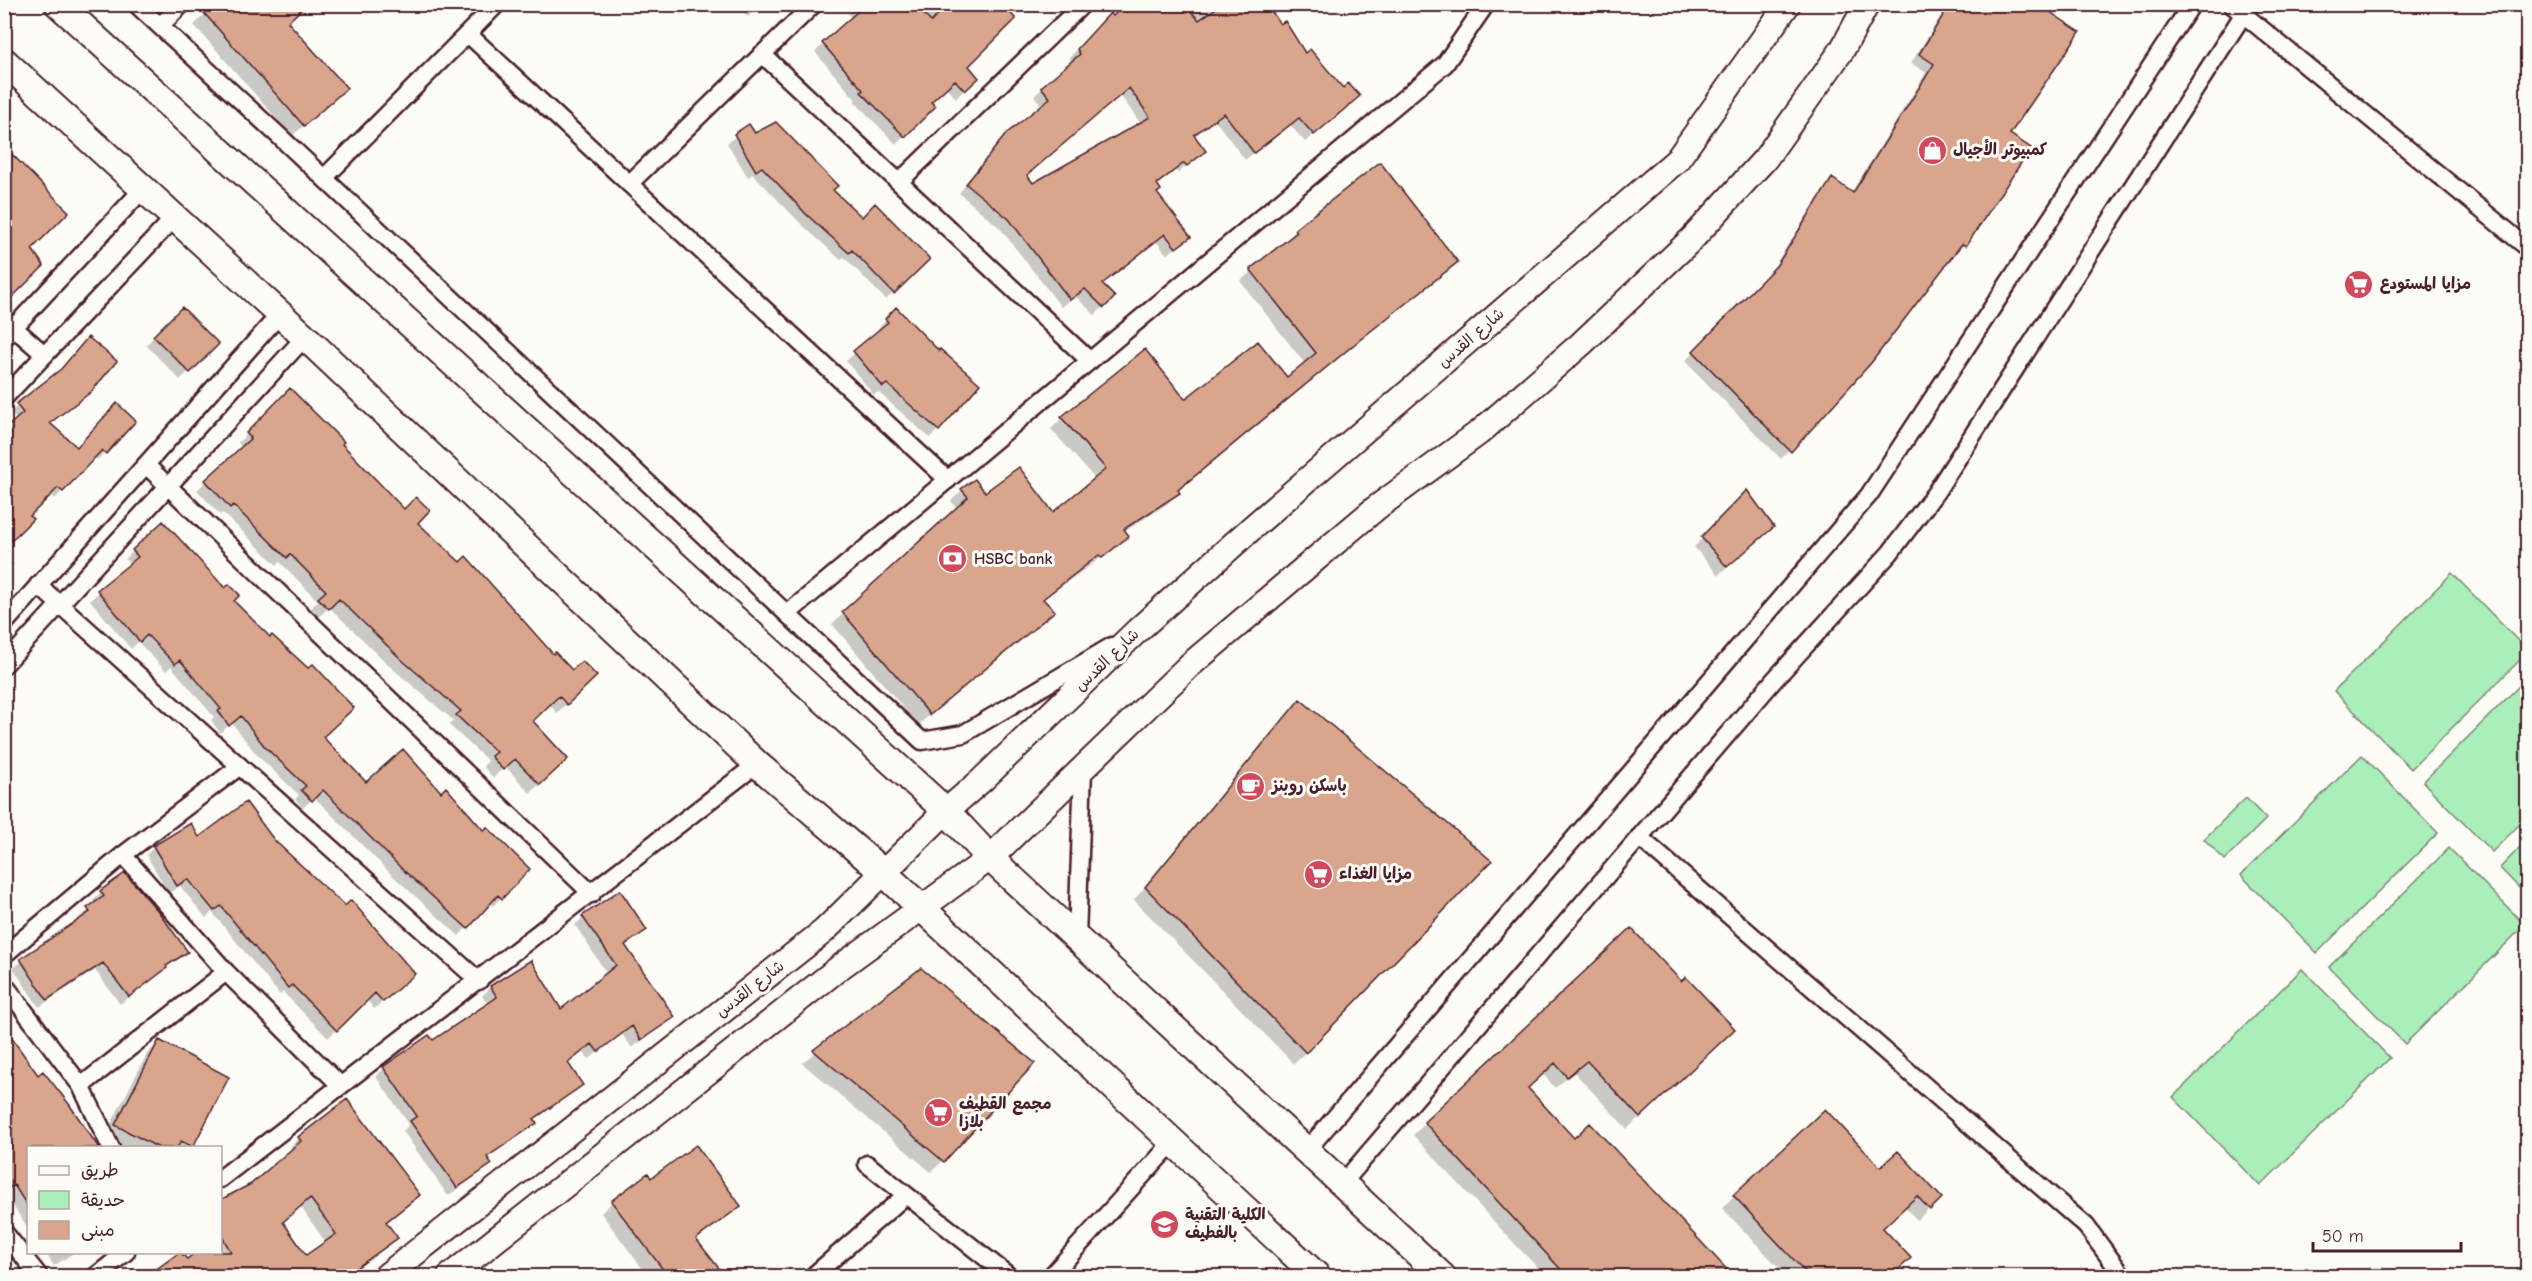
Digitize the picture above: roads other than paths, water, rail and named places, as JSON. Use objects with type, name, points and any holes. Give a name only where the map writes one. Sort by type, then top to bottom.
[{"type":"main road","points":[[58,4],[946,811],[990,858],[1442,1276]]},
{"type":"main road","name":"شارع القدس","points":[[386,1276],[824,931],[946,811],[982,780],[1138,630],[1287,497],[1677,160],[1788,4]]},
{"type":"main road","points":[[450,1276],[839,968],[990,858],[1190,665],[1376,508],[1480,432],[1581,344],[1693,238],[1765,159],[1842,50],[1866,4]]},
{"type":"main road","points":[[4,61],[280,314],[757,764],[884,873],[921,910],[1317,1276]]},
{"type":"street","points":[[136,4],[922,741],[963,734],[1138,630]]},
{"type":"street","points":[[160,26],[182,4]]},
{"type":"street","points":[[324,178],[497,4]]},
{"type":"street","points":[[629,184],[814,4]]},
{"type":"street","points":[[899,182],[1083,4]]},
{"type":"street","points":[[1306,1151],[1869,495],[2192,4]]},
{"type":"street","points":[[787,614],[1445,64],[1481,7]]},
{"type":"street","points":[[1342,1184],[1775,679],[1890,553],[1936,492],[2241,8],[2528,248]]},
{"type":"street","points":[[468,34],[948,480]]},
{"type":"street","points":[[762,54],[1090,361]]},
{"type":"street","points":[[45,355],[8,328],[144,188]]},
{"type":"street","points":[[4,398],[175,217]]},
{"type":"street","points":[[4,624],[280,314]]},
{"type":"street","points":[[4,665],[305,338]]},
{"type":"street","points":[[146,465],[592,894]]},
{"type":"street","points":[[38,585],[479,981]]},
{"type":"street","points":[[222,1177],[592,894],[757,764]]},
{"type":"street","points":[[4,955],[123,855],[240,766]]},
{"type":"street","points":[[1077,939],[1083,769]]},
{"type":"street","points":[[1639,837],[2086,1226],[2123,1276]]},
{"type":"street","points":[[123,855],[226,972],[340,1085]]},
{"type":"street","points":[[81,1086],[226,972]]},
{"type":"street","points":[[4,984],[81,1086],[110,1146]]},
{"type":"street","points":[[1051,1276],[1172,1143]]},
{"type":"street","points":[[867,1164],[1009,1276]]},
{"type":"street","points":[[813,1276],[906,1195]]},
{"type":"street","points":[[4,1232],[39,1276]]},
{"type":"street","points":[[96,1276],[124,1254]]},
{"type":"place","name":"كمبيوتر الأجيال","points":[[1932,150]]},
{"type":"place","name":"مزايا المستودع","points":[[2359,284]]},
{"type":"place","name":"HSBC bank","points":[[953,559]]},
{"type":"place","name":"باسكن روبنز","points":[[1251,786]]},
{"type":"place","name":"مزايا الغذاء","points":[[1318,874]]},
{"type":"place","name":"مجمع القطيف بلازا","points":[[938,1113]]},
{"type":"place","name":"الكلية التقنية بالفطيف","points":[[1164,1224]]}]
